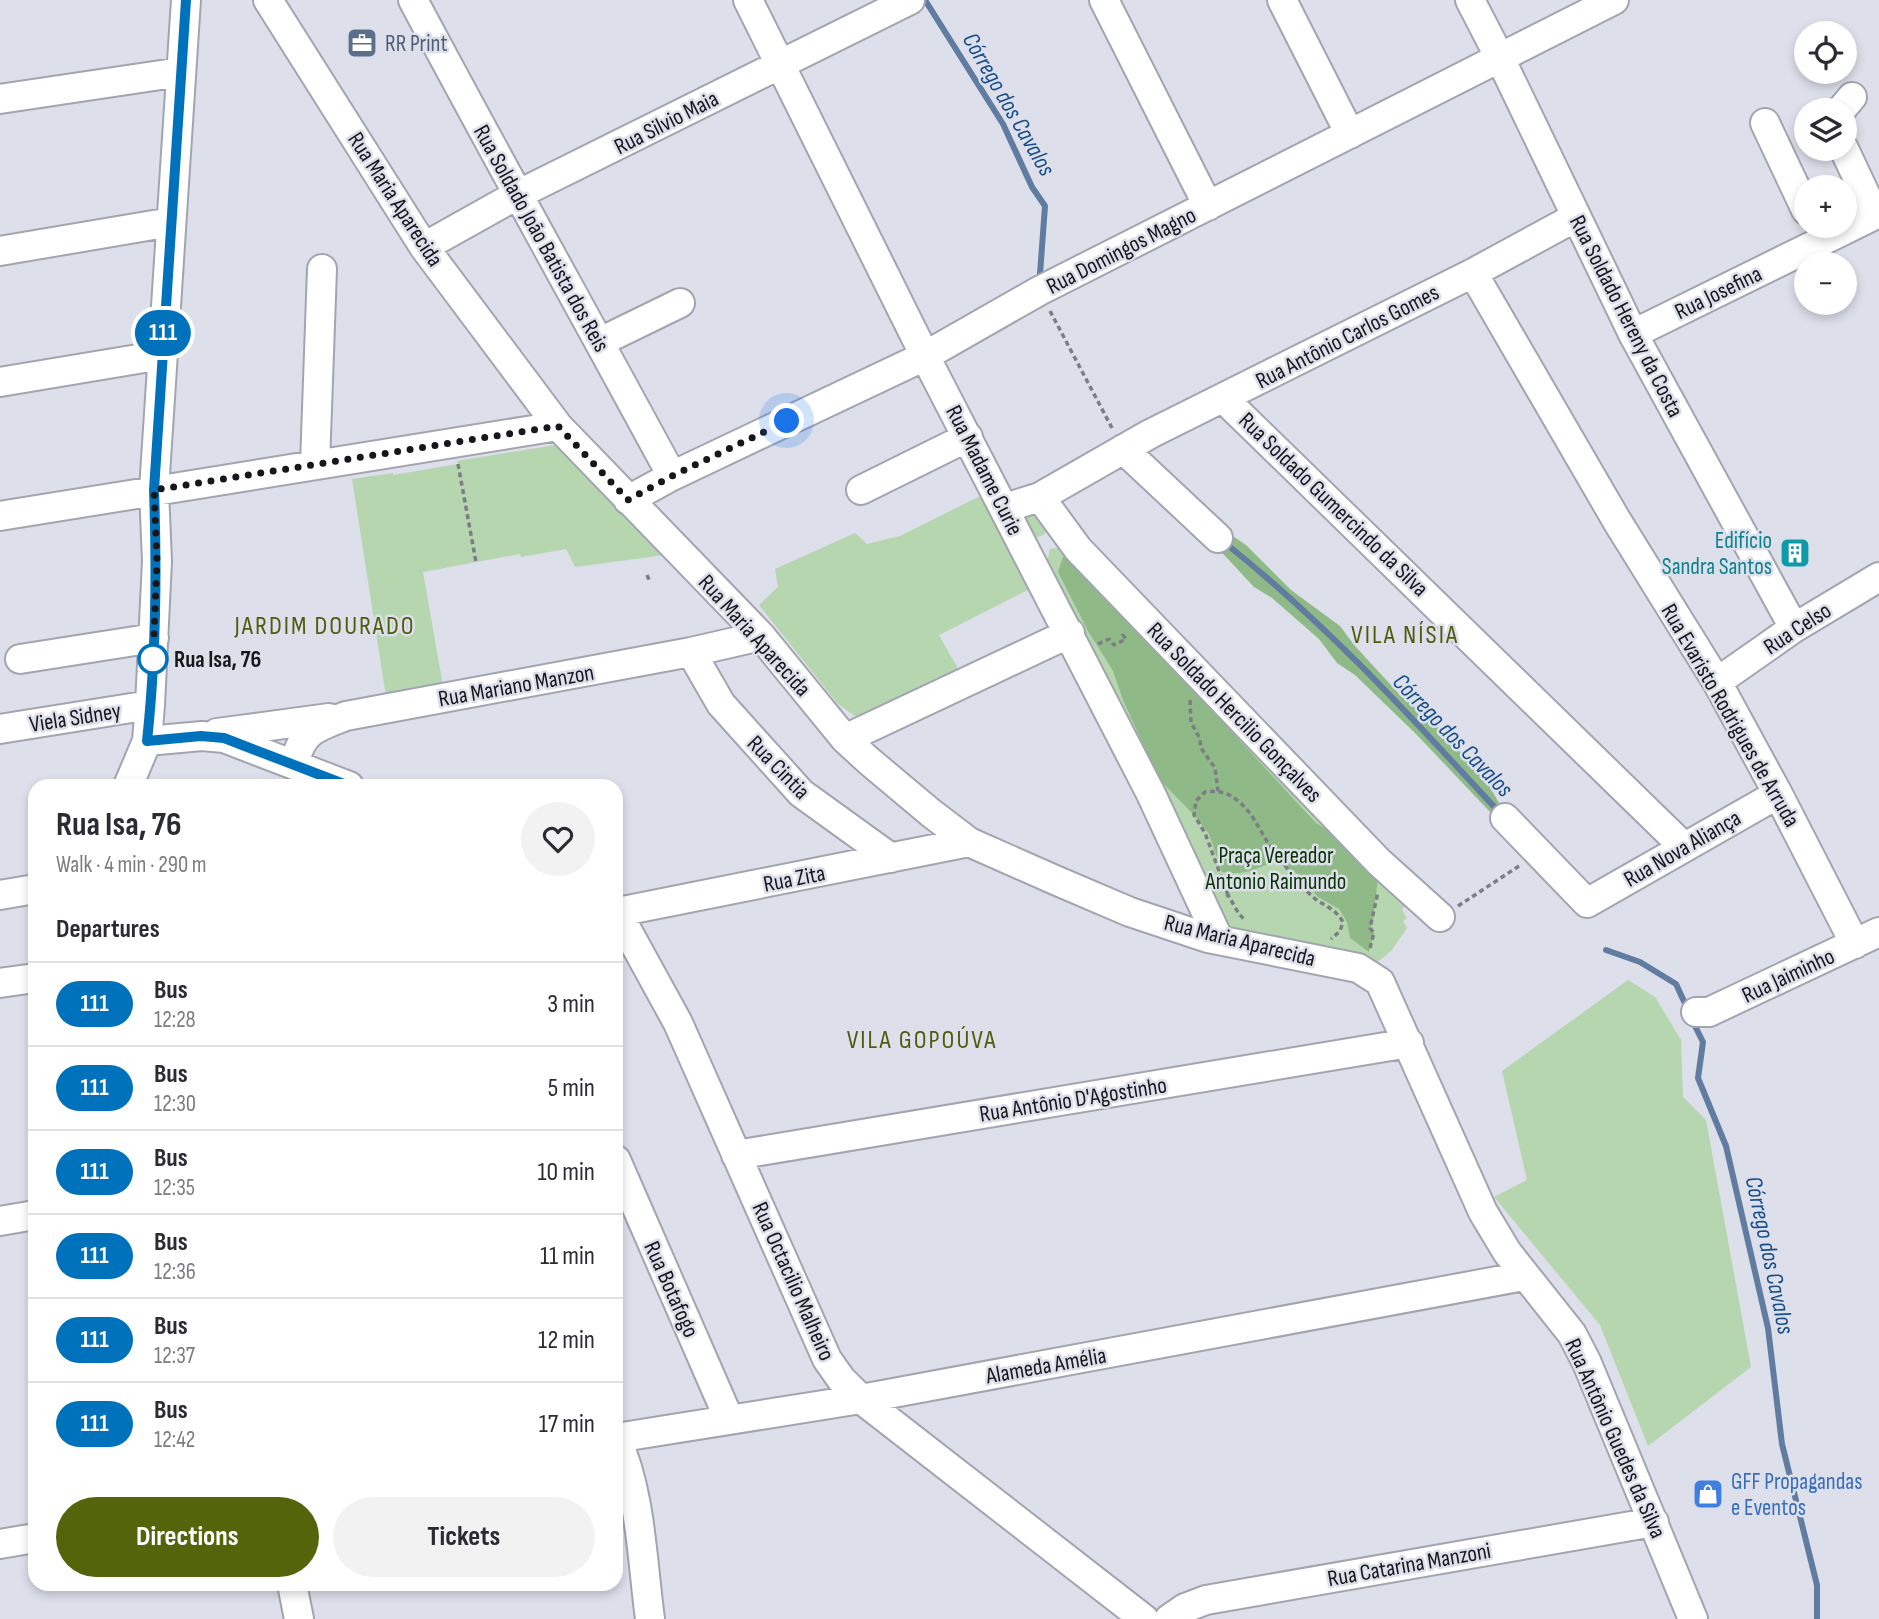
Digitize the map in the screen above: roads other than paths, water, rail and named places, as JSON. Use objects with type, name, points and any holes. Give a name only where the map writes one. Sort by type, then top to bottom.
[{"type":"street","points":[[131,779],[147,741],[150,705],[157,561],[154,490],[186,0]]},
{"type":"street","name":"Rua Maria Aparecida","points":[[268,0],[424,247],[558,426],[761,636],[845,739],[911,797],[970,842],[1130,912],[1220,940],[1358,968],[1380,982],[1409,1044]]},
{"type":"street","name":"Rua Soldado João Batista dos Reis","points":[[413,0],[672,476]]},
{"type":"street","name":"Rua Madame Curie","points":[[748,0],[925,356],[1026,550],[1078,641],[1220,940]]},
{"type":"street","name":"Rua Silvio Maia","points":[[424,247],[517,195],[909,0]]},
{"type":"street","points":[[1104,0],[1208,206]]},
{"type":"street","points":[[1282,0],[1350,134]]},
{"type":"street","name":"Rua Soldado Hereny da Costa","points":[[1469,0],[1500,58],[1633,334],[1794,628]]},
{"type":"street","name":"Rua Domingos Magno","points":[[628,500],[672,476],[925,356],[1039,291],[1614,0]]},
{"type":"street","points":[[0,99],[181,72]]},
{"type":"street","points":[[1765,123],[1794,185]]},
{"type":"street","points":[[1850,161],[1877,214]]},
{"type":"street","name":"Rua Josefina","points":[[1857,221],[1877,214]]},
{"type":"street","name":"Rua Antônio Carlos Gomes","points":[[1005,508],[1040,497],[1122,449],[1473,273],[1576,217]]},
{"type":"street","points":[[0,251],[171,222]]},
{"type":"street","name":"Rua Josefina","points":[[1633,334],[1810,238]]},
{"type":"street","points":[[315,464],[322,269]]},
{"type":"street","name":"Rua Evaristo Rodrigues de Arruda","points":[[1473,273],[1617,521],[1717,682],[1778,794],[1867,938]]},
{"type":"street","points":[[600,342],[680,303]]},
{"type":"street","points":[[0,382],[162,355]]},
{"type":"street","name":"Rua Soldado Gumercindo da Silva","points":[[1223,398],[1684,846]]},
{"type":"street","points":[[0,516],[558,426]]},
{"type":"street","points":[[861,490],[968,437]]},
{"type":"street","points":[[1122,449],[1218,538]]},
{"type":"street","name":"Rua Soldado Hercilio Gonçalves","points":[[1040,497],[1062,531],[1379,862],[1440,917]]},
{"type":"street","points":[[1026,550],[1062,531]]},
{"type":"street","name":"Rua Celso","points":[[1717,682],[1794,628],[1879,577]]},
{"type":"street","name":"Rua Mariano Manzon","points":[[294,765],[301,742],[307,734],[346,716],[691,652],[761,636]]},
{"type":"street","points":[[20,659],[154,638]]},
{"type":"street","points":[[845,739],[1078,641]]},
{"type":"street","name":"Rua Cintia","points":[[691,652],[721,704],[801,793],[891,858]]},
{"type":"street","name":"Viela Sidney","points":[[0,729],[150,705]]},
{"type":"street","points":[[147,741],[346,716]]},
{"type":"street","points":[[201,736],[224,738],[331,779]]},
{"type":"street","name":"Rua Nova Aliança","points":[[1505,818],[1587,903],[1778,794]]},
{"type":"street","name":"Rua Zita","points":[[623,910],[970,842]]},
{"type":"street","points":[[0,895],[28,890]]},
{"type":"street","name":"Rua Octacilio Malheiro","points":[[623,922],[678,1023],[827,1359],[841,1380],[861,1399],[1144,1619]]},
{"type":"street","name":"Rua Jaiminho","points":[[1696,1012],[1709,1012],[1867,938]]},
{"type":"street","points":[[0,983],[28,979]]},
{"type":"street","name":"Rua Antônio D'Agostinho","points":[[736,1155],[1409,1044]]},
{"type":"street","name":"Rua Antônio Guedes da Silva","points":[[1409,1044],[1483,1212],[1524,1276],[1572,1334],[1587,1363],[1693,1619]]},
{"type":"street","name":"Rua Botafogo","points":[[623,1176],[729,1419]]},
{"type":"street","points":[[1,1214],[28,1215]]},
{"type":"street","points":[[1475,1285],[1492,1272],[1507,1252]]},
{"type":"street","name":"Alameda Amélia","points":[[623,1437],[861,1399],[1524,1276]]},
{"type":"street","points":[[623,1454],[632,1484],[650,1619]]},
{"type":"street","name":"Rua Catarina Manzoni","points":[[1169,1619],[1185,1608],[1206,1600],[1654,1522]]},
{"type":"street","points":[[0,1544],[28,1539]]},
{"type":"street","points":[[293,1591],[299,1619]]},
{"type":"waterway","name":"Córrego dos Cavalos","points":[[925,0],[1003,124],[1032,187],[1045,206],[1040,274]]},
{"type":"waterway","name":"Córrego dos Cavalos","points":[[1225,543],[1333,638],[1499,812]]},
{"type":"waterway","name":"Córrego dos Cavalos","points":[[1606,950],[1640,962],[1676,984],[1688,1010]]},
{"type":"waterway","name":"Córrego dos Cavalos","points":[[1692,1020],[1703,1042],[1698,1078],[1726,1146],[1768,1328],[1782,1444],[1817,1585],[1817,1619]]},
{"type":"place","name":"RR Print","points":[[362,43]]},
{"type":"place","name":"Edifício Sandra Santos","points":[[1795,553]]},
{"type":"place","name":"Rua Isa, 76","points":[[153,659]]},
{"type":"place","name":"GFF Propagandas e Eventos","points":[[1708,1494]]},
{"type":"district","name":"JARDIM DOURADO","points":[[325,625]]},
{"type":"district","name":"VILA NÍSIA","points":[[1405,634]]},
{"type":"district","name":"VILA GOPOÚVA","points":[[922,1039]]},
{"type":"park label","name":"Praça Vereador Antonio Raimundo","points":[[1276,868]]}]
